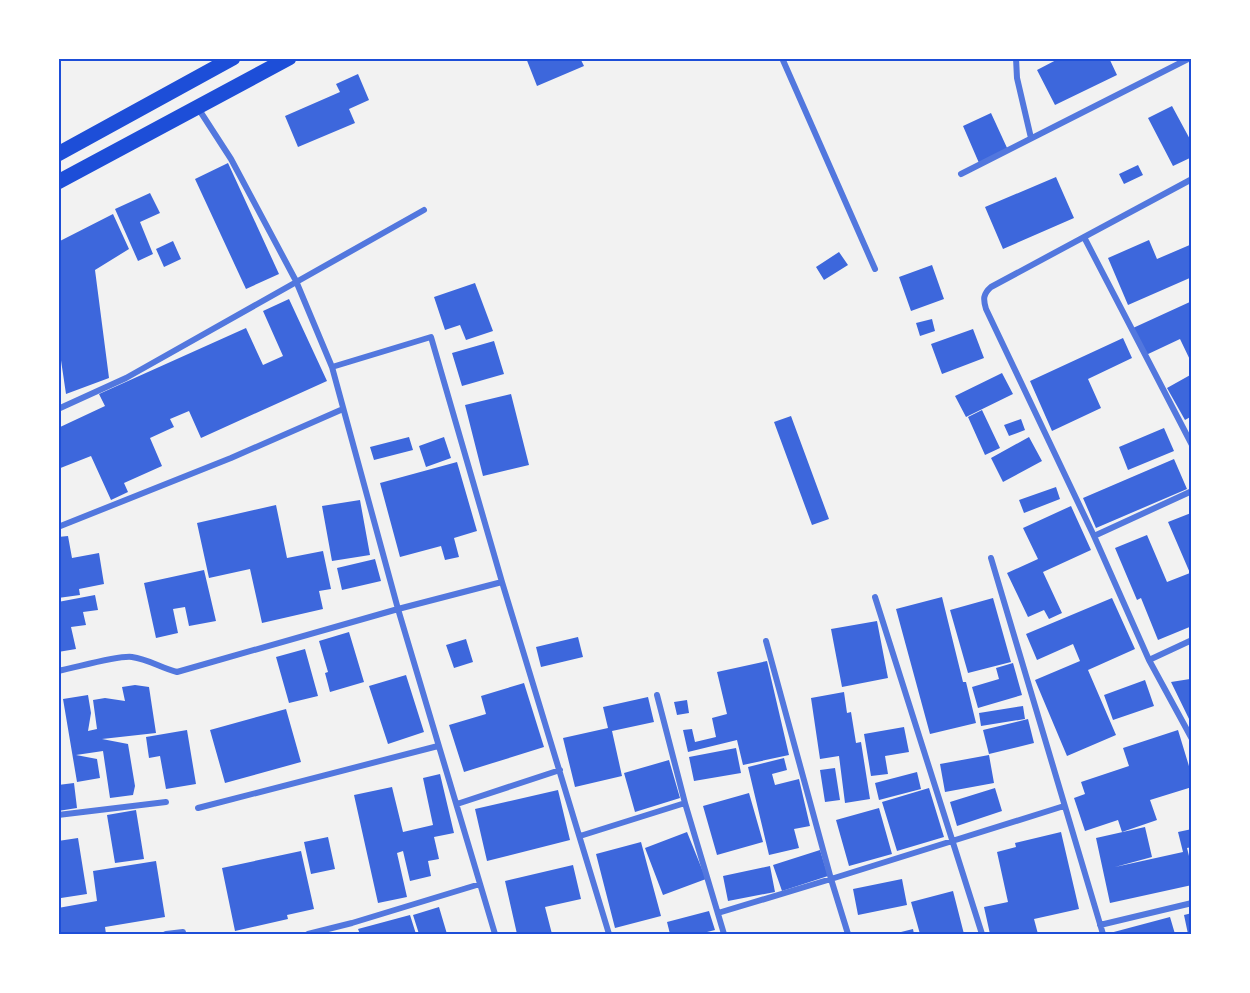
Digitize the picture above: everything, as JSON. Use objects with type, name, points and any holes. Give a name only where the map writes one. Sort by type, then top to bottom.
[{"type":"main road","points":[[58,154],[233,58]]},
{"type":"main road","points":[[58,182],[289,58]]},
{"type":"street","points":[[782,58],[875,269]]},
{"type":"street","points":[[1016,58],[1017,78],[1031,138]]},
{"type":"street","points":[[961,174],[1190,58]]},
{"type":"street","points":[[197,107],[231,159],[296,281],[333,367],[398,609],[495,934]]},
{"type":"street","points":[[1191,179],[991,287],[985,292],[984,302],[1094,536],[1149,660],[1191,739]]},
{"type":"street","points":[[58,409],[126,378],[424,210]]},
{"type":"street","points":[[1084,237],[1191,445]]},
{"type":"street","points":[[333,367],[431,337],[502,582],[609,934]]},
{"type":"street","points":[[58,527],[231,458],[343,409]]},
{"type":"street","points":[[1094,536],[1191,491]]},
{"type":"street","points":[[991,558],[1103,934]]},
{"type":"street","points":[[58,671],[130,657],[148,660],[162,669],[177,672],[502,582]]},
{"type":"street","points":[[875,597],[982,934]]},
{"type":"street","points":[[1149,660],[1191,640]]},
{"type":"street","points":[[766,641],[848,934]]},
{"type":"street","points":[[657,695],[685,803],[724,934]]},
{"type":"street","points":[[198,808],[438,746]]},
{"type":"street","points":[[457,804],[560,770]]},
{"type":"street","points":[[58,815],[166,802]]},
{"type":"street","points":[[580,836],[685,803]]},
{"type":"street","points":[[718,913],[1064,806]]},
{"type":"street","points":[[308,934],[480,884]]},
{"type":"street","points":[[1100,925],[1191,903]]},
{"type":"street","points":[[166,934],[183,932]]},
{"type":"building","points":[[526,58],[580,58],[584,66],[537,86]]},
{"type":"building","points":[[1060,58],[1109,58],[1117,75],[1055,105],[1037,70]]},
{"type":"building","points":[[358,74],[369,100],[349,109],[355,123],[298,147],[285,116],[340,92],[336,84]]},
{"type":"building","points":[[1172,106],[1192,143],[1192,157],[1173,166],[1148,118]]},
{"type":"building","points":[[991,113],[1008,150],[979,163],[963,126]]},
{"type":"building","points":[[228,163],[279,274],[246,289],[195,179]]},
{"type":"building","points":[[1138,165],[1143,175],[1124,184],[1119,174]]},
{"type":"building","points":[[1056,177],[1074,218],[1003,249],[985,207]]},
{"type":"building","points":[[150,193],[160,213],[140,222],[153,254],[138,261],[115,209]]},
{"type":"building","points":[[113,214],[129,249],[95,270],[109,378],[66,394],[58,340],[58,242]]},
{"type":"building","points":[[1149,240],[1157,259],[1192,244],[1192,277],[1128,305],[1108,258]]},
{"type":"building","points":[[173,241],[181,259],[164,267],[156,249]]},
{"type":"building","points":[[839,252],[848,265],[824,280],[816,267]]},
{"type":"building","points":[[932,265],[944,299],[911,311],[899,277]]},
{"type":"building","points":[[475,283],[493,331],[466,340],[460,325],[445,330],[434,297]]},
{"type":"building","points":[[289,299],[327,381],[201,438],[189,411],[170,419],[174,427],[150,438],[162,466],[124,483],[128,492],[111,500],[91,456],[58,469],[58,428],[105,406],[99,394],[246,328],[263,365],[283,356],[263,311]]},
{"type":"building","points":[[1192,301],[1192,328],[1189,329],[1192,333],[1192,364],[1180,339],[1146,355],[1133,328]]},
{"type":"building","points":[[932,319],[935,331],[920,336],[916,323]]},
{"type":"building","points":[[973,329],[984,358],[942,374],[931,344]]},
{"type":"building","points":[[1123,338],[1132,358],[1088,379],[1101,408],[1052,431],[1030,381]]},
{"type":"building","points":[[494,341],[504,374],[462,386],[452,353]]},
{"type":"building","points":[[1002,373],[1013,394],[966,417],[955,396]]},
{"type":"building","points":[[1192,374],[1192,416],[1185,420],[1167,388]]},
{"type":"building","points":[[511,394],[529,465],[483,476],[465,405]]},
{"type":"building","points":[[982,410],[1000,448],[985,455],[968,417]]},
{"type":"building","points":[[791,416],[829,519],[812,525],[774,422]]},
{"type":"building","points":[[1021,419],[1025,430],[1009,436],[1004,425]]},
{"type":"building","points":[[1164,428],[1174,451],[1128,470],[1119,447]]},
{"type":"building","points":[[409,437],[413,450],[374,460],[370,447]]},
{"type":"building","points":[[444,437],[451,458],[426,467],[419,446]]},
{"type":"building","points":[[1029,437],[1042,461],[1003,482],[991,458]]},
{"type":"building","points":[[1174,459],[1187,489],[1096,528],[1083,498]]},
{"type":"building","points":[[457,462],[477,531],[454,538],[459,557],[445,560],[441,546],[400,557],[380,483]]},
{"type":"building","points":[[1056,487],[1060,499],[1024,513],[1019,500]]},
{"type":"building","points":[[360,500],[370,555],[332,561],[322,506]]},
{"type":"building","points":[[276,505],[287,558],[323,551],[331,589],[319,591],[323,609],[262,623],[250,569],[209,578],[197,523]]},
{"type":"building","points":[[1071,506],[1091,550],[1043,572],[1062,613],[1049,619],[1044,610],[1028,617],[1007,573],[1038,559],[1023,528]]},
{"type":"building","points":[[1191,513],[1192,626],[1158,640],[1141,598],[1137,600],[1115,548],[1147,535],[1167,582],[1190,573],[1168,522]]},
{"type":"building","points":[[68,536],[72,558],[99,553],[104,584],[79,589],[80,595],[58,598],[58,537]]},
{"type":"building","points":[[375,559],[381,581],[342,590],[337,568]]},
{"type":"building","points":[[204,570],[216,621],[189,626],[185,607],[173,609],[178,633],[156,638],[144,583]]},
{"type":"building","points":[[95,595],[98,610],[83,612],[86,625],[71,627],[76,649],[58,652],[58,602]]},
{"type":"building","points":[[942,597],[963,682],[966,682],[976,723],[930,734],[896,609]]},
{"type":"building","points":[[993,598],[1011,662],[968,673],[950,610]]},
{"type":"building","points":[[1112,598],[1135,649],[1088,670],[1116,735],[1067,756],[1035,680],[1080,661],[1073,644],[1037,660],[1026,634]]},
{"type":"building","points":[[877,621],[888,678],[842,687],[831,629]]},
{"type":"building","points":[[349,632],[364,682],[330,692],[325,673],[328,672],[319,641]]},
{"type":"building","points":[[578,637],[583,657],[541,667],[536,647]]},
{"type":"building","points":[[466,639],[473,662],[454,668],[446,645]]},
{"type":"building","points":[[305,649],[318,696],[289,703],[276,657]]},
{"type":"building","points":[[767,661],[789,755],[743,765],[737,740],[688,752],[683,730],[692,729],[695,742],[716,737],[712,718],[727,714],[717,672]]},
{"type":"building","points":[[1013,663],[1022,695],[978,708],[972,687],[999,679],[996,668]]},
{"type":"building","points":[[406,675],[424,732],[388,744],[369,686]]},
{"type":"building","points":[[1190,679],[1192,721],[1171,682]]},
{"type":"building","points":[[1145,680],[1154,706],[1113,720],[1104,695]]},
{"type":"building","points":[[524,683],[544,747],[464,772],[449,725],[486,714],[481,696]]},
{"type":"building","points":[[135,685],[149,687],[156,733],[102,739],[128,744],[135,786],[133,795],[110,798],[103,751],[76,755],[97,759],[100,778],[77,782],[63,699],[88,695],[91,713],[88,731],[97,729],[93,700],[105,698],[125,701],[122,687]]},
{"type":"building","points":[[844,692],[847,713],[851,712],[856,743],[861,742],[870,799],[845,803],[839,756],[820,759],[811,698]]},
{"type":"building","points":[[648,697],[654,722],[612,731],[622,776],[575,787],[563,738],[608,728],[603,707]]},
{"type":"building","points":[[687,700],[689,713],[677,715],[674,702]]},
{"type":"building","points":[[1023,706],[1025,719],[981,726],[979,713]]},
{"type":"building","points":[[286,709],[301,762],[225,783],[210,730]]},
{"type":"building","points":[[1028,719],[1034,743],[989,754],[983,730]]},
{"type":"building","points":[[904,727],[909,752],[885,756],[888,774],[871,776],[864,734]]},
{"type":"building","points":[[187,730],[196,784],[166,789],[160,756],[149,758],[146,737]]},
{"type":"building","points":[[1178,730],[1192,776],[1192,787],[1150,800],[1157,820],[1122,832],[1118,820],[1085,831],[1074,798],[1085,794],[1081,782],[1129,766],[1123,748]]},
{"type":"building","points":[[736,748],[741,773],[694,781],[689,757]]},
{"type":"building","points":[[989,755],[994,783],[945,792],[940,764]]},
{"type":"building","points":[[784,758],[787,770],[772,774],[775,785],[799,779],[810,826],[794,829],[799,848],[769,855],[748,767]]},
{"type":"building","points":[[669,760],[680,798],[635,812],[624,773]]},
{"type":"building","points":[[835,768],[840,800],[825,802],[820,770]]},
{"type":"building","points":[[917,772],[921,789],[879,800],[875,783]]},
{"type":"building","points":[[440,774],[454,833],[434,837],[439,859],[428,861],[431,876],[410,881],[403,851],[397,853],[407,897],[378,903],[354,795],[392,787],[403,832],[433,825],[423,778]]},
{"type":"building","points":[[74,783],[77,808],[58,811],[58,785]]},
{"type":"building","points":[[929,788],[944,837],[897,851],[882,802]]},
{"type":"building","points":[[995,788],[1002,811],[957,826],[950,802]]},
{"type":"building","points":[[558,790],[570,840],[487,861],[475,809]]},
{"type":"building","points":[[749,793],[763,842],[717,855],[703,806]]},
{"type":"building","points":[[879,808],[892,854],[849,866],[836,820]]},
{"type":"building","points":[[136,810],[144,859],[115,863],[107,815]]},
{"type":"building","points":[[1145,827],[1152,857],[1115,867],[1183,852],[1178,832],[1192,829],[1192,847],[1187,848],[1192,868],[1192,885],[1110,903],[1096,838]]},
{"type":"building","points":[[687,832],[706,879],[663,895],[645,848]]},
{"type":"building","points":[[1061,832],[1079,909],[1034,919],[1038,934],[990,934],[984,907],[1008,902],[997,852],[1016,847],[1015,843]]},
{"type":"building","points":[[328,837],[335,869],[311,874],[304,842]]},
{"type":"building","points":[[78,838],[87,894],[61,898],[58,882],[58,841]]},
{"type":"building","points":[[641,842],[661,916],[615,928],[596,854]]},
{"type":"building","points":[[820,850],[828,876],[782,891],[773,865]]},
{"type":"building","points":[[301,851],[314,909],[287,915],[288,919],[235,931],[222,868]]},
{"type":"building","points":[[156,861],[165,917],[105,927],[106,934],[58,934],[58,908],[97,901],[93,871]]},
{"type":"building","points":[[573,865],[581,899],[545,907],[552,934],[517,934],[505,881]]},
{"type":"building","points":[[770,866],[775,892],[728,901],[723,876]]},
{"type":"building","points":[[902,879],[907,905],[858,915],[853,889]]},
{"type":"building","points":[[953,891],[964,934],[920,934],[911,902]]},
{"type":"building","points":[[439,907],[447,934],[419,934],[413,915]]},
{"type":"building","points":[[709,911],[715,930],[699,934],[670,934],[667,922]]},
{"type":"building","points":[[1192,913],[1192,934],[1188,934],[1184,915]]},
{"type":"building","points":[[410,915],[416,934],[360,934],[358,929]]},
{"type":"building","points":[[1170,917],[1175,934],[1110,934],[1110,933]]},
{"type":"building","points":[[913,929],[914,934],[893,934]]}]
